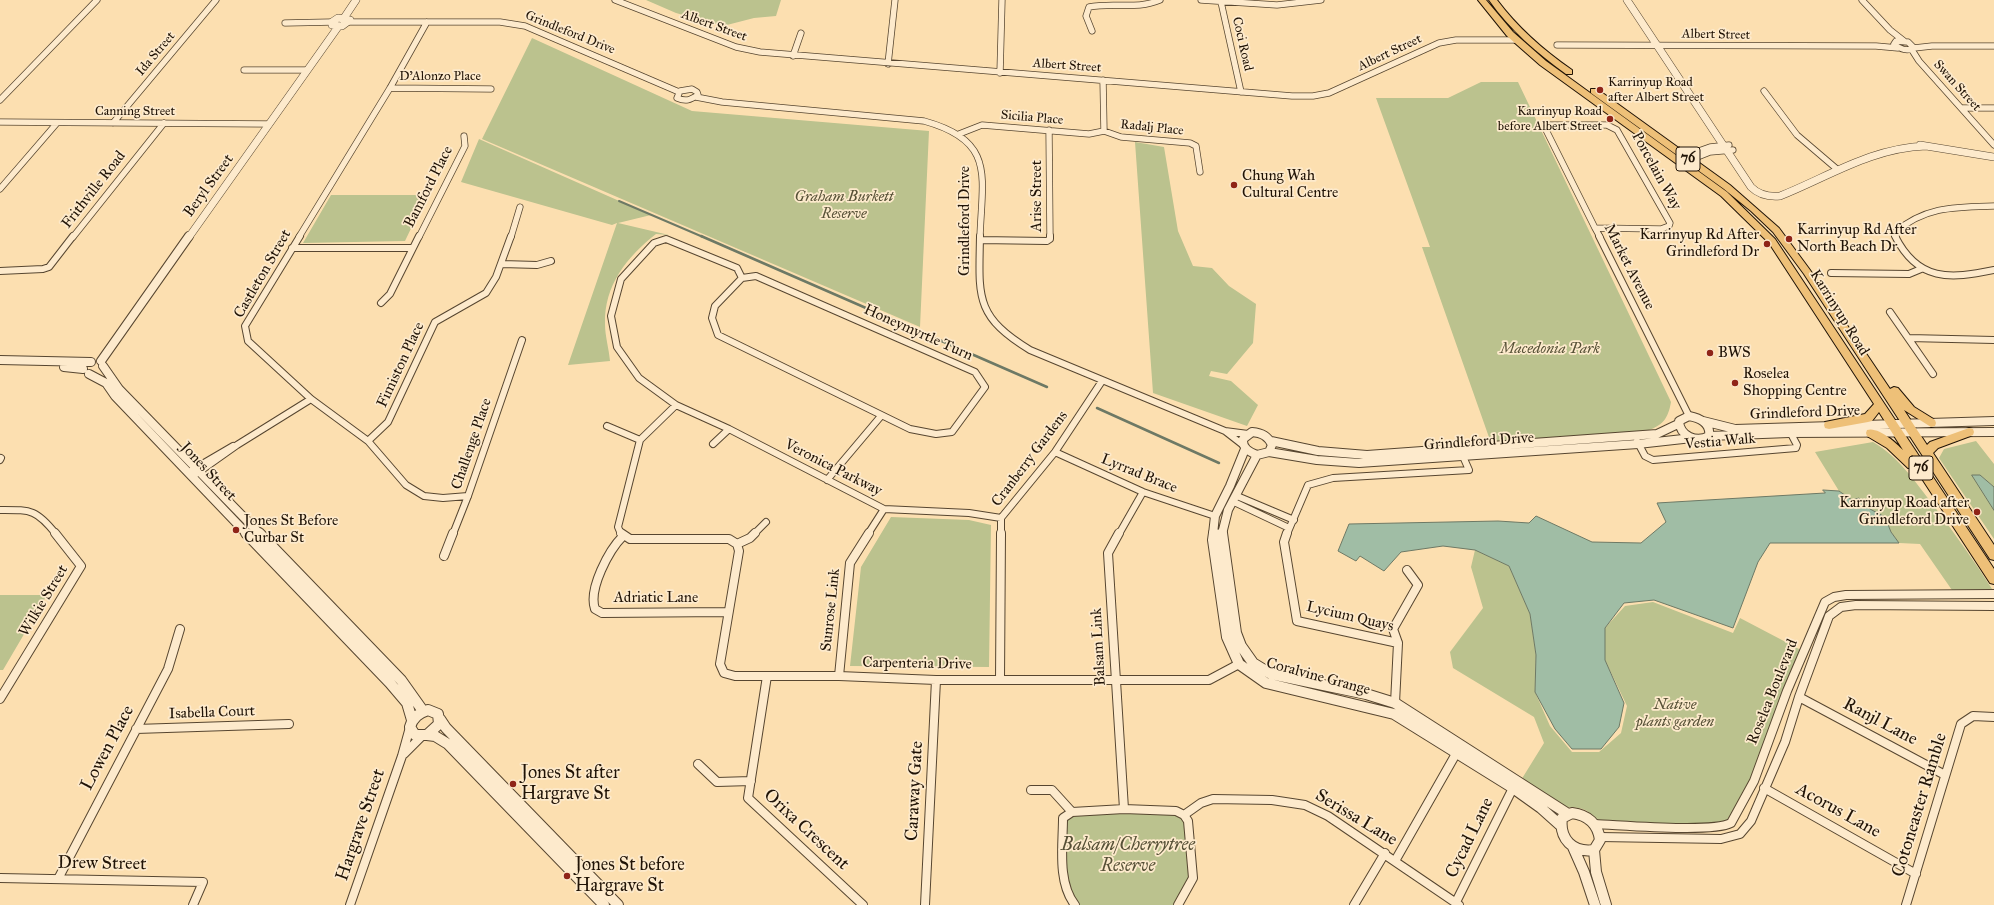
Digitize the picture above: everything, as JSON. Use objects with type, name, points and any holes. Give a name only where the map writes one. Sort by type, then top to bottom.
[{"type":"highway","name":"Karrinyup Road","points":[[1482,0],[1496,19],[1516,40],[1543,63],[1683,160],[1727,187],[1776,230],[1807,272],[1994,555]]},
{"type":"highway","name":"Karrinyup Road","points":[[1493,0],[1508,20],[1537,48],[1683,160],[1724,194],[1772,241],[1994,579]]},
{"type":"highway","points":[[1868,365],[1890,385],[1910,410],[1931,423]]},
{"type":"highway","points":[[1829,425],[1868,418],[1880,404]]},
{"type":"highway","points":[[1926,453],[1934,444],[1969,432]]},
{"type":"highway","points":[[1870,433],[1882,438],[1903,454],[1920,478],[1944,503]]},
{"type":"street","points":[[0,100],[97,0]]},
{"type":"street","name":"Ida Street","points":[[113,123],[216,0]]},
{"type":"street","points":[[347,20],[356,0]]},
{"type":"street","name":"Albert Street","points":[[615,0],[736,47],[793,56],[1295,96],[1329,93],[1433,44],[1456,40],[1516,40]]},
{"type":"street","points":[[888,64],[895,0]]},
{"type":"street","points":[[1000,73],[1002,0]]},
{"type":"street","points":[[1092,31],[1087,24],[1086,12],[1089,7],[1098,5],[1145,5],[1160,0]]},
{"type":"street","points":[[1201,0],[1290,4],[1308,4],[1321,0]]},
{"type":"street","points":[[1627,0],[1661,46]]},
{"type":"street","points":[[1633,0],[1661,46],[1759,193],[1768,196],[1780,196],[1880,153],[1905,146],[1926,146],[1994,157]]},
{"type":"street","points":[[1862,0],[1890,30],[1904,41],[1932,46],[1994,46]]},
{"type":"street","name":"Coci Road","points":[[1221,2],[1241,92]]},
{"type":"street","name":"Grindleford Drive","points":[[347,20],[500,22],[525,26],[679,92]]},
{"type":"street","name":"Beryl Street","points":[[102,364],[269,124],[335,24],[347,20]]},
{"type":"street","name":"Castleton Street","points":[[427,22],[390,88],[245,326],[248,341],[311,399],[368,441],[406,485],[424,496],[443,498],[468,496]]},
{"type":"street","points":[[285,23],[335,24]]},
{"type":"street","points":[[1890,30],[1895,42]]},
{"type":"street","points":[[793,56],[801,33]]},
{"type":"street","name":"Albert Street","points":[[1876,46],[1904,41]]},
{"type":"street","name":"Swan Street","points":[[1895,42],[1901,49],[1919,61],[1963,108],[1994,145]]},
{"type":"street","name":"Swan Street","points":[[1910,43],[1919,61]]},
{"type":"street","name":"Albert Street","points":[[1557,45],[1876,46],[1913,49]]},
{"type":"street","points":[[1913,49],[1932,46]]},
{"type":"street","points":[[244,70],[306,70]]},
{"type":"street","points":[[1103,80],[1104,131]]},
{"type":"street","name":"D'Alonzo Place","points":[[390,88],[491,88]]},
{"type":"street","points":[[692,89],[697,92],[696,97],[692,100],[683,101],[677,98],[679,92],[692,89]]},
{"type":"street","points":[[1764,91],[1797,135],[1838,170]]},
{"type":"street","name":"Grindleford Drive","points":[[696,97],[722,102],[924,121],[950,129],[959,134],[975,149],[982,167],[979,283],[982,303],[994,322],[1010,338],[1030,350],[1102,382],[1225,431],[1248,434],[1261,433],[1271,441],[1305,450],[1343,455],[1367,455],[1459,448],[1692,438]]},
{"type":"street","points":[[1963,108],[1994,108]]},
{"type":"street","name":"Canning Street","points":[[0,122],[269,124]]},
{"type":"street","points":[[0,189],[57,123]]},
{"type":"street","name":"Frithville Road","points":[[0,271],[43,269],[49,267],[164,123]]},
{"type":"street","name":"Porcelain Way","points":[[1546,130],[1548,126],[1554,124],[1607,125],[1617,130],[1670,223],[1669,226],[1661,229],[1595,228]]},
{"type":"street","name":"Sicilia Place","points":[[959,134],[982,125],[1089,134],[1104,131]]},
{"type":"street","name":"Arise Street","points":[[980,240],[1047,241],[1050,239],[1049,130]]},
{"type":"street","name":"Market Avenue","points":[[1546,130],[1688,416]]},
{"type":"street","name":"Radalj Place","points":[[1104,131],[1121,137],[1190,143],[1196,146],[1200,172]]},
{"type":"street","name":"Bamford Place","points":[[381,303],[390,294],[465,146],[464,136]]},
{"type":"street","points":[[1683,160],[1728,148]]},
{"type":"street","points":[[1994,206],[1938,209],[1897,229],[1894,233],[1896,239],[1911,260],[1921,269],[1938,274],[1976,274],[1994,270]]},
{"type":"street","name":"Fimiston Place","points":[[368,441],[388,422],[435,322],[450,312],[470,304],[488,292],[502,264],[520,207]]},
{"type":"street","name":"Veronica Parkway","points":[[742,278],[737,268],[666,239],[654,243],[621,279],[612,316],[617,347],[639,378],[676,405],[728,429],[884,509],[969,513],[1002,518]]},
{"type":"street","name":"Bamford Place","points":[[292,248],[412,248]]},
{"type":"street","points":[[502,264],[537,265],[551,261]]},
{"type":"street","points":[[1831,273],[1909,274],[1921,269]]},
{"type":"street","name":"Honeymyrtle Turn","points":[[756,276],[975,372],[985,387],[952,432],[936,434],[910,429],[881,416],[718,335],[712,318],[715,306],[742,278],[756,276]]},
{"type":"street","points":[[1890,312],[1933,374]]},
{"type":"street","points":[[1909,338],[1994,340]]},
{"type":"street","name":"Challenge Place","points":[[444,556],[468,496],[522,340]]},
{"type":"street","points":[[0,360],[91,362],[102,364]]},
{"type":"street","points":[[91,362],[86,372],[95,372],[102,364]]},
{"type":"street","name":"Jones Street","points":[[102,364],[119,389],[400,694],[407,703],[411,723]]},
{"type":"street","name":"Jones Street","points":[[0,365],[34,365],[86,372],[106,383],[115,396],[194,472],[401,680],[423,711]]},
{"type":"street","name":"Cranberry Gardens","points":[[1000,680],[1002,518],[1055,452],[1102,382]]},
{"type":"street","points":[[194,472],[311,399]]},
{"type":"street","points":[[676,405],[640,440],[618,526],[623,536],[630,539],[729,539],[737,544],[750,538],[766,522]]},
{"type":"street","points":[[827,480],[881,416]]},
{"type":"street","points":[[1688,416],[1703,421],[1709,429],[1709,436],[1702,439],[1692,438],[1682,432],[1678,424],[1681,418],[1688,416]]},
{"type":"street","name":"Grindleford Drive","points":[[1703,421],[1736,432]]},
{"type":"street","points":[[1910,428],[1931,423],[1994,421]]},
{"type":"street","name":"Grindleford Drive","points":[[1225,431],[1244,447],[1257,455],[1269,452],[1337,463],[1401,462],[1636,440],[1657,434],[1678,424]]},
{"type":"street","name":"Grindleford Drive","points":[[1709,436],[1736,432],[1829,425],[1910,428]]},
{"type":"street","points":[[607,426],[640,440]]},
{"type":"street","name":"Grindleford Drive","points":[[1789,429],[1870,433],[1894,428]]},
{"type":"street","points":[[1910,428],[1994,432]]},
{"type":"street","points":[[713,444],[728,429]]},
{"type":"street","name":"Vestia Walk","points":[[1636,440],[1647,458],[1653,460],[1796,448],[1797,445],[1789,429]]},
{"type":"street","points":[[1244,447],[1243,438],[1248,434]]},
{"type":"street","points":[[1269,452],[1272,445],[1271,441]]},
{"type":"street","name":"Coralvine Grange","points":[[1244,447],[1230,486],[1215,516],[1213,540],[1227,636],[1232,651],[1239,664],[1266,683],[1394,714],[1513,788],[1541,808],[1560,825],[1564,838],[1573,847],[1584,872],[1595,905]]},
{"type":"street","points":[[1459,448],[1464,456]]},
{"type":"street","name":"Lyrrad Brace","points":[[1055,452],[1143,492],[1215,516]]},
{"type":"street","name":"Coralvine Grange","points":[[1257,455],[1228,510],[1222,531],[1236,633],[1241,646],[1253,663],[1271,674],[1366,694],[1395,703],[1568,814],[1582,814],[1595,824]]},
{"type":"street","name":"Lycium Quays","points":[[1395,703],[1398,643],[1297,621],[1284,542],[1308,485],[1333,478],[1469,470],[1464,456]]},
{"type":"street","name":"Balsam Link","points":[[1124,809],[1108,553],[1143,492]]},
{"type":"street","points":[[1235,499],[1294,520]]},
{"type":"street","points":[[1235,499],[1289,528]]},
{"type":"street","name":"Sunrose Link","points":[[839,676],[850,563],[884,509]]},
{"type":"street","name":"Wilkie Street","points":[[0,510],[26,510],[42,517],[81,566],[0,699]]},
{"type":"street","name":"Adriatic Lane","points":[[623,536],[607,554],[594,603],[595,609],[602,613],[728,612]]},
{"type":"street","name":"Carpenteria Drive","points":[[737,544],[739,551],[720,664],[724,673],[735,676],[839,676],[936,680],[1115,678],[1209,680],[1239,664]]},
{"type":"street","points":[[1398,643],[1393,629],[1418,585],[1407,570]]},
{"type":"street","name":"Roselea Boulevard","points":[[1595,824],[1696,827],[1725,826],[1731,824],[1754,781],[1787,691],[1825,602],[1830,598],[1837,595],[1994,594]]},
{"type":"street","name":"Roselea Boulevard","points":[[1600,837],[1721,839],[1734,837],[1740,834],[1751,821],[1785,742],[1799,697],[1829,616],[1834,609],[1856,604],[1994,606]]},
{"type":"street","name":"Lowen Place","points":[[58,879],[168,668],[180,629]]},
{"type":"street","name":"Orixa Crescent","points":[[767,676],[748,798],[863,905]]},
{"type":"street","name":"Caraway Gate","points":[[925,905],[936,680]]},
{"type":"street","name":"Ranjl Lane","points":[[1799,697],[1945,775]]},
{"type":"street","points":[[604,905],[448,744],[435,736],[415,735],[411,723],[423,711],[428,710],[437,712],[446,728],[618,905]]},
{"type":"street","name":"Cotoneaster Ramble","points":[[1906,905],[1961,724],[1973,716],[1994,717]]},
{"type":"street","points":[[425,736],[436,728],[440,719]]},
{"type":"street","name":"Hargrave Street","points":[[350,905],[402,756],[411,723]]},
{"type":"street","name":"Isabella Court","points":[[136,729],[289,724]]},
{"type":"street","name":"Hargrave Street","points":[[402,756],[425,736]]},
{"type":"street","points":[[1396,861],[1457,752]]},
{"type":"street","points":[[698,764],[717,782],[751,782]]},
{"type":"street","name":"Cycad Lane","points":[[1458,903],[1513,788]]},
{"type":"street","name":"Acorus Lane","points":[[1764,788],[1916,874]]},
{"type":"street","points":[[1031,790],[1052,790],[1072,812]]},
{"type":"street","name":"Serissa Lane","points":[[1184,816],[1201,803],[1213,799],[1272,800],[1306,805],[1328,816],[1458,903]]},
{"type":"street","points":[[1075,905],[1070,900],[1065,888],[1063,818],[1072,812],[1124,809],[1176,811],[1184,816],[1188,821],[1193,878],[1178,905]]},
{"type":"street","points":[[1560,825],[1562,818],[1568,814]]},
{"type":"street","points":[[1573,847],[1580,850],[1594,850],[1598,846],[1600,837],[1595,824]]},
{"type":"street","points":[[1594,850],[1596,872],[1606,905]]},
{"type":"street","points":[[1354,905],[1385,854]]},
{"type":"street","name":"Drew Street","points":[[0,878],[203,882],[192,905]]},
{"type":"green space","points":[[646,0],[781,0],[776,16],[754,18],[723,26],[676,13]]},
{"type":"green space","name":"Graham Burkett Reserve","points":[[532,38],[692,111],[929,131],[920,327],[482,139]]},
{"type":"green space","name":"Macedonia Park","points":[[1481,82],[1518,82],[1671,402],[1664,421],[1653,429],[1647,431],[1491,443],[1422,247],[1430,247],[1376,98],[1448,98]]},
{"type":"green space","points":[[479,139],[651,215],[618,223],[669,235],[656,234],[645,243],[627,262],[613,284],[608,297],[605,324],[610,361],[568,365],[617,223],[612,225],[461,182]]},
{"type":"green space","points":[[1135,142],[1164,147],[1178,231],[1193,266],[1212,268],[1229,286],[1256,304],[1253,343],[1227,374],[1211,371],[1209,376],[1231,381],[1258,405],[1247,426],[1153,393]]},
{"type":"green space","points":[[331,195],[427,195],[405,241],[303,243]]},
{"type":"green space","points":[[1976,441],[1994,464],[1994,487],[1980,475],[1973,476],[1994,510],[1994,539],[1939,458],[1944,449]]},
{"type":"green space","points":[[1873,442],[1891,455],[1914,480],[1980,570],[1994,592],[1954,593],[1920,544],[1899,543],[1891,532],[1885,517],[1870,509],[1859,498],[1852,500],[1839,491],[1815,452]]},
{"type":"green space","points":[[891,517],[969,520],[991,525],[989,667],[850,666],[861,567]]},
{"type":"green space","name":"Native plants garden","points":[[1475,550],[1509,566],[1530,614],[1536,655],[1535,692],[1550,726],[1572,752],[1599,752],[1621,733],[1627,706],[1605,660],[1605,628],[1625,606],[1653,602],[1733,633],[1740,618],[1801,650],[1769,742],[1730,823],[1603,828],[1587,811],[1570,807],[1553,809],[1518,785],[1544,743],[1534,717],[1453,668],[1450,652],[1483,608],[1471,567]]},
{"type":"green space","points":[[0,595],[47,595],[3,670],[0,670]]},
{"type":"green space","name":"Balsam/Cherrytree Reserve","points":[[1124,809],[1184,815],[1193,878],[1178,905],[1075,905],[1065,888],[1063,818],[1072,812]]},
{"type":"shaded area","points":[[1972,475],[1980,475],[1994,487],[1994,510]]},
{"type":"shaded area","points":[[1823,490],[1839,491],[1852,500],[1859,498],[1870,509],[1885,517],[1891,532],[1899,543],[1770,543],[1758,562],[1733,628],[1654,600],[1624,603],[1605,628],[1605,660],[1624,703],[1619,727],[1601,749],[1572,749],[1555,729],[1535,692],[1536,655],[1530,614],[1509,566],[1475,550],[1443,546],[1401,552],[1384,571],[1360,556],[1356,561],[1338,551],[1349,524],[1498,521],[1529,523],[1536,516],[1592,542],[1641,543],[1666,522],[1657,503],[1825,493]]},
{"type":"waterway","points":[[619,201],[703,237]]},
{"type":"waterway","points":[[701,236],[1047,387]]},
{"type":"waterway","points":[[1097,408],[1219,463]]},
{"type":"place","name":"Karrinyup Road after Albert Street","points":[[1600,90]]},
{"type":"place","name":"Karrinyup Road before Albert Street","points":[[1610,119]]},
{"type":"place","name":"Chung Wah Cultural Centre","points":[[1234,185]]},
{"type":"place","name":"Karrinyup Rd After North Beach Dr","points":[[1789,239]]},
{"type":"place","name":"Karrinyup Rd After Grindleford Dr","points":[[1767,244]]},
{"type":"place","name":"BWS","points":[[1710,353]]},
{"type":"place","name":"Roselea Shopping Centre","points":[[1735,383]]},
{"type":"place","name":"Karrinyup Road after Grindleford Drive","points":[[1977,512]]},
{"type":"place","name":"Jones St Before Curbar St","points":[[236,530]]},
{"type":"place","name":"Jones St after Hargrave St","points":[[513,784]]},
{"type":"place","name":"Jones St before Hargrave St","points":[[567,876]]}]
